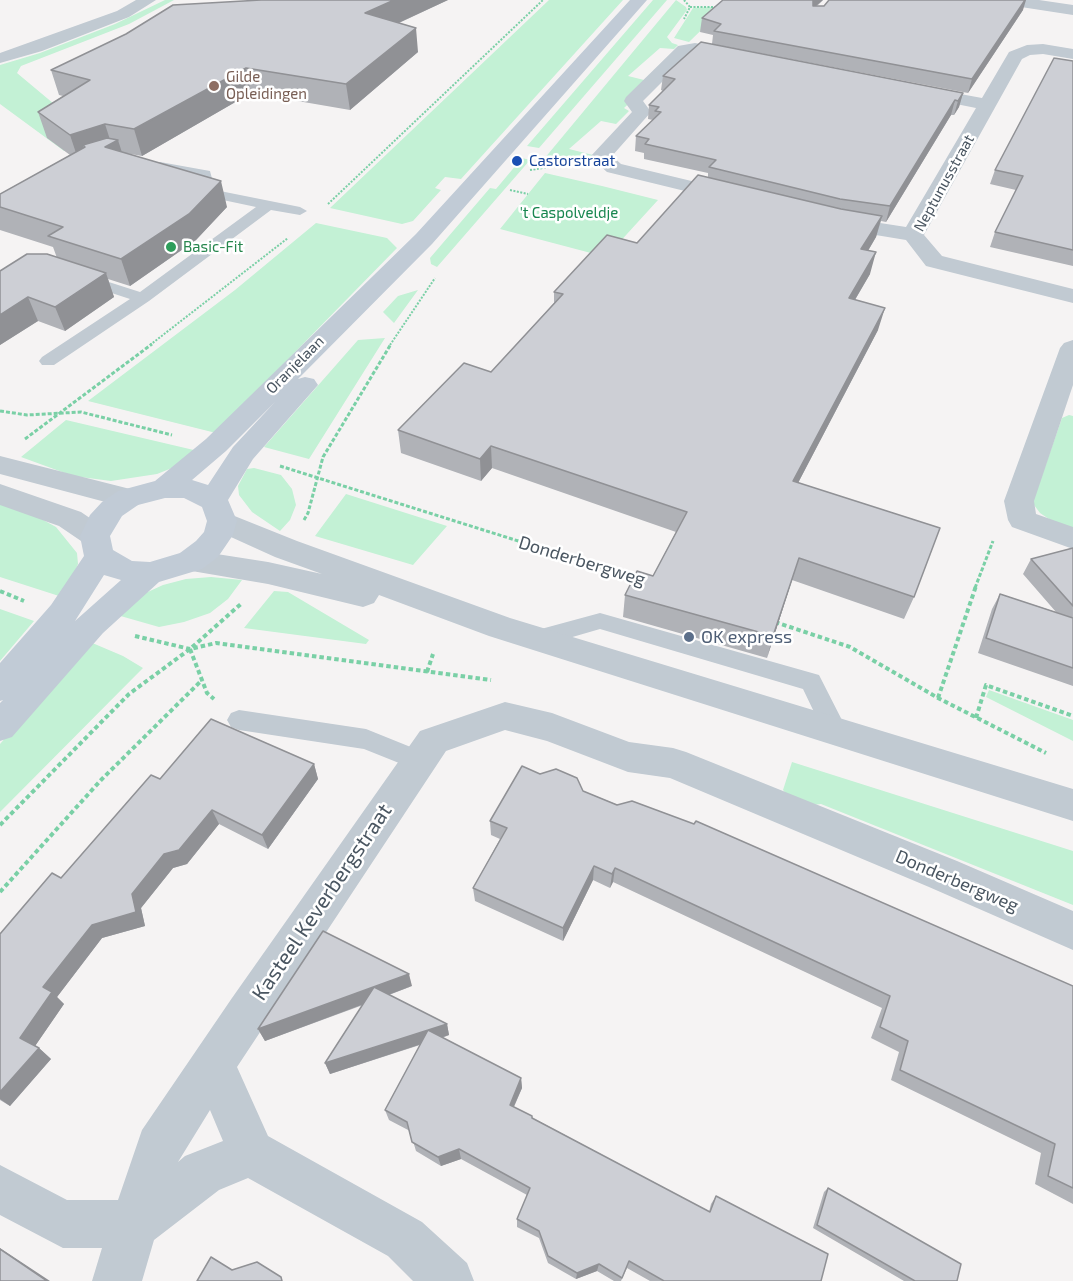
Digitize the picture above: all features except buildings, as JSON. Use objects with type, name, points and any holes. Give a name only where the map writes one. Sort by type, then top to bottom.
[{"type":"street","points":[[0,58],[123,14],[148,0]]},
{"type":"street","name":"Oranjelaan","points":[[165,488],[216,445],[424,239],[639,0]]},
{"type":"street","points":[[1008,0],[1073,10]]},
{"type":"street","points":[[747,201],[614,168],[600,157],[642,112],[633,101],[684,50],[695,48],[758,60]]},
{"type":"street","name":"Neptunusstraat","points":[[1071,50],[1027,50],[1015,56],[914,235],[934,261],[1073,296]]},
{"type":"street","points":[[896,87],[988,105]]},
{"type":"street","points":[[814,217],[914,235]]},
{"type":"street","name":"Oranjelaan","points":[[217,510],[243,453],[359,325],[424,239]]},
{"type":"street","points":[[1073,348],[1064,398],[1019,501],[1023,520],[1073,538]]},
{"type":"street","points":[[0,465],[128,498]]},
{"type":"street","points":[[0,687],[62,614],[98,546],[101,522],[112,509],[128,498],[165,488],[184,488],[200,492],[217,510],[286,549],[501,627],[1073,806]]},
{"type":"street","points":[[0,494],[70,519],[98,546],[113,566],[130,572],[150,573],[171,569],[191,561],[207,549],[218,535],[217,510]]},
{"type":"street","points":[[191,561],[268,573],[501,627]]},
{"type":"street","points":[[0,727],[91,624],[150,573]]},
{"type":"street","name":"Donderbergweg","points":[[426,751],[505,716],[552,728],[628,757],[673,763],[943,874],[1073,931]]},
{"type":"street","name":"Kasteel Keverbergstraat","points":[[117,1281],[159,1147],[426,751]]},
{"type":"street","points":[[213,1064],[251,1153],[405,1239],[448,1281]]},
{"type":"street","points":[[0,1189],[63,1224],[136,1224],[202,1173],[251,1153]]},
{"type":"lane","points":[[148,163],[205,174],[209,193],[300,211]]},
{"type":"lane","points":[[48,361],[142,298],[268,205]]},
{"type":"lane","points":[[69,274],[142,298]]},
{"type":"lane","points":[[239,720],[366,739],[426,751]]},
{"type":"path","points":[[690,7],[725,8]]},
{"type":"path","points":[[509,190],[528,194]]},
{"type":"path","points":[[0,411],[27,415],[81,412],[216,445]]},
{"type":"path","name":"Donderbergweg","points":[[243,453],[639,579]]},
{"type":"path","points":[[938,698],[964,618],[994,539],[1023,520]]},
{"type":"path","points":[[765,618],[850,647],[938,698],[1054,757]]},
{"type":"path","points":[[91,624],[190,649],[216,643],[481,679]]},
{"type":"path","points":[[190,649],[207,693],[239,720]]},
{"type":"path","points":[[427,672],[433,654]]},
{"type":"path","points":[[0,892],[101,780],[202,680]]},
{"type":"path","points":[[976,718],[986,685],[1073,716]]},
{"type":"green space","points":[[165,0],[174,0],[129,24],[21,66],[17,73],[66,114],[91,131],[64,151],[0,104],[0,65],[40,53],[115,24]]},
{"type":"green space","points":[[549,0],[623,0],[461,179],[445,177],[435,188],[441,190],[413,221],[402,224],[330,208]]},
{"type":"green space","points":[[653,0],[667,0],[539,148],[527,146]]},
{"type":"green space","points":[[676,0],[687,10],[667,37],[672,43],[678,45],[674,49],[660,48],[628,76],[648,81],[649,85],[624,108],[629,111],[616,124],[601,121],[569,149],[593,155],[588,160],[570,158],[565,164],[548,167],[539,165]]},
{"type":"green space","points":[[693,8],[723,9],[689,42],[674,38]]},
{"type":"green space","points":[[522,158],[530,160],[437,267],[431,264],[430,258],[490,188],[496,189]]},
{"type":"green space","name":"'t Caspolveldje","points":[[545,173],[658,200],[606,257],[500,229]]},
{"type":"green space","points":[[316,223],[387,238],[397,248],[216,433],[88,401],[235,290]]},
{"type":"green space","points":[[418,290],[394,323],[383,312],[398,296]]},
{"type":"green space","points":[[385,338],[309,459],[264,447],[358,340]]},
{"type":"green space","points":[[1073,416],[1073,529],[1055,523],[1040,513],[1034,505],[1034,498],[1062,418]]},
{"type":"green space","points":[[66,420],[198,451],[182,464],[157,474],[111,481],[73,476],[21,457]]},
{"type":"green space","points":[[254,468],[281,475],[292,489],[296,505],[290,520],[280,531],[252,512],[239,495],[238,486],[247,469]]},
{"type":"green space","points":[[346,494],[447,526],[413,565],[315,536]]},
{"type":"green space","points":[[0,504],[36,516],[56,527],[77,553],[78,564],[73,576],[59,596],[0,577]]},
{"type":"green space","points":[[211,577],[242,580],[228,599],[210,613],[159,627],[117,615],[139,596],[163,585],[186,579]]},
{"type":"green space","points":[[274,591],[288,592],[369,640],[366,644],[244,628]]},
{"type":"green space","points":[[0,609],[34,621],[0,661]]},
{"type":"green space","points":[[90,642],[123,656],[143,668],[0,812],[0,744]]},
{"type":"green space","points":[[989,690],[1073,720],[1073,741],[986,697]]},
{"type":"green space","points":[[792,762],[1073,851],[1073,905],[821,804],[797,807],[783,790]]},
{"type":"place","name":"Gilde Opleidingen","points":[[214,86]]},
{"type":"place","name":"Castorstraat","points":[[517,161]]},
{"type":"place","name":"Basic-Fit","points":[[171,247]]},
{"type":"place","name":"OK express","points":[[689,637]]}]
